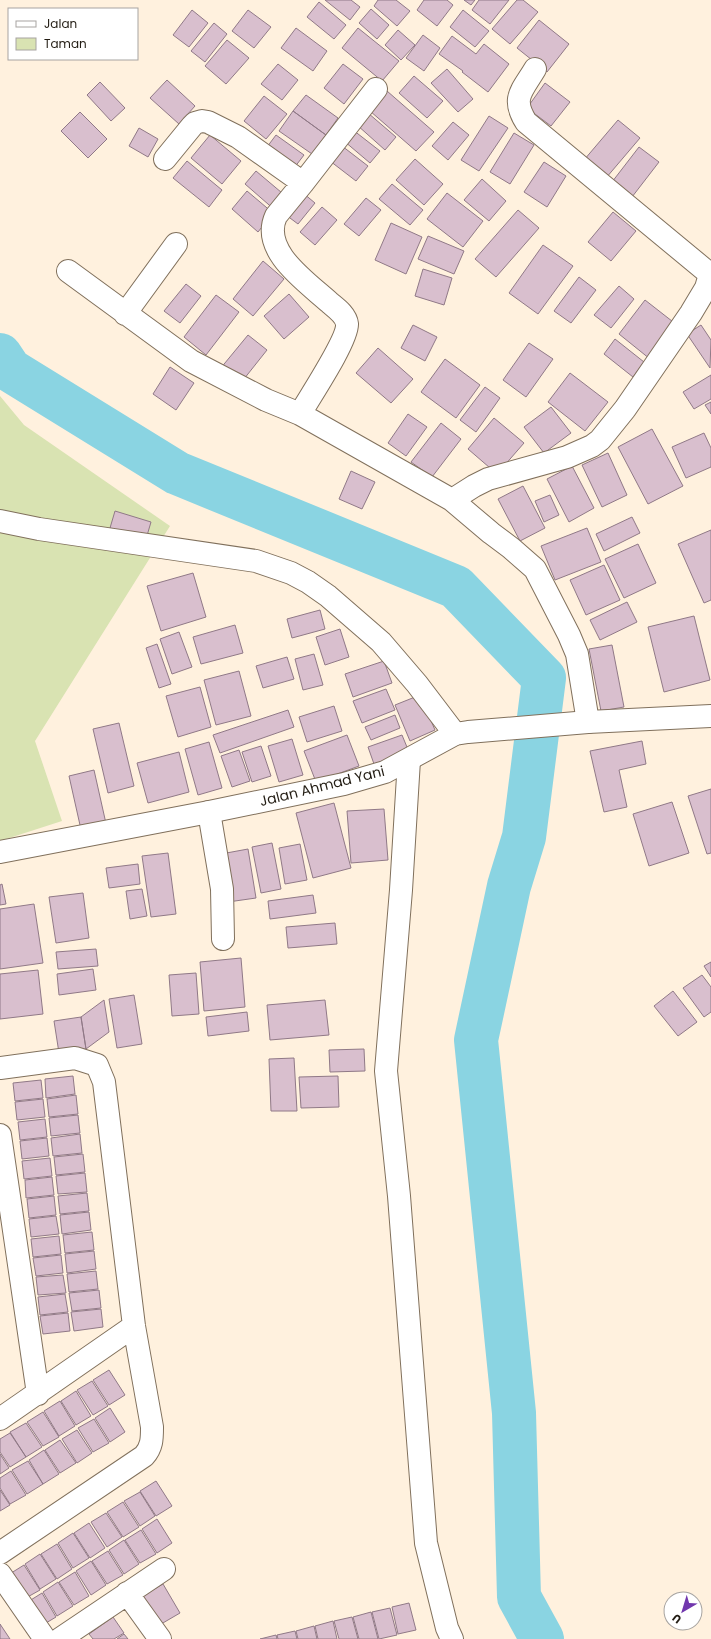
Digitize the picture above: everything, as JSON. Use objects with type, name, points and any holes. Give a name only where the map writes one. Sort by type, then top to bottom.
[{"type":"street","points":[[452,500],[488,479],[567,457],[592,446],[600,440],[625,409],[691,313],[706,288],[710,275],[526,122],[520,113],[518,102],[520,94],[535,69]]},
{"type":"street","points":[[300,414],[338,350],[347,324],[342,314],[281,256],[273,240],[273,227],[276,216],[376,88]]},
{"type":"street","points":[[165,159],[195,123],[202,121],[208,122],[238,137],[303,183]]},
{"type":"street","points":[[125,314],[176,244]]},
{"type":"street","points":[[68,270],[125,314],[191,361],[266,400],[300,414],[452,500],[511,548],[535,569],[577,654],[588,722]]},
{"type":"street","points":[[0,521],[47,530],[256,561],[291,573],[308,582],[328,596],[381,642],[461,733]]},
{"type":"street","name":"Jalan Ahmad Yani","points":[[0,852],[209,812],[344,784],[385,772],[461,733],[566,723],[711,716]]},
{"type":"street","points":[[409,760],[401,890],[386,1071],[399,1196],[426,1543],[444,1635]]},
{"type":"street","points":[[209,812],[222,889],[224,939]]},
{"type":"street","points":[[0,1068],[75,1058],[96,1065],[104,1082],[134,1326],[152,1427],[151,1443],[148,1452],[144,1456],[0,1553]]},
{"type":"street","points":[[0,1135],[38,1394]]},
{"type":"street","points":[[0,1419],[134,1326]]},
{"type":"street","points":[[60,1639],[164,1569]]},
{"type":"street","points":[[0,1574],[45,1639]]},
{"type":"street","points":[[127,1593],[160,1639]]},
{"type":"green space","points":[[0,396],[24,425],[170,526],[35,741],[62,821],[0,841]]},
{"type":"building","points":[[325,0],[351,0],[360,7],[350,20]]},
{"type":"building","points":[[378,0],[396,0],[410,11],[397,26],[374,6]]},
{"type":"building","points":[[424,0],[447,0],[453,5],[437,26],[417,10]]},
{"type":"building","points":[[464,0],[475,0],[471,5]]},
{"type":"building","points":[[479,0],[509,0],[490,24],[472,10]]},
{"type":"building","points":[[517,0],[523,0],[538,12],[510,44],[492,29]]},
{"type":"building","points":[[319,2],[346,25],[334,39],[307,17]]},
{"type":"building","points":[[371,9],[389,25],[377,39],[359,23]]},
{"type":"building","points":[[192,10],[208,23],[189,47],[173,35]]},
{"type":"building","points":[[248,10],[271,27],[254,48],[232,31]]},
{"type":"building","points":[[463,10],[489,31],[475,47],[450,27]]},
{"type":"building","points":[[539,20],[569,44],[547,72],[517,48]]},
{"type":"building","points":[[214,23],[227,34],[205,62],[191,51]]},
{"type":"building","points":[[296,28],[327,51],[313,71],[281,48]]},
{"type":"building","points":[[358,28],[399,61],[382,81],[342,48]]},
{"type":"building","points":[[398,30],[415,45],[401,60],[385,45]]},
{"type":"building","points":[[423,35],[440,48],[424,71],[406,58]]},
{"type":"building","points":[[452,36],[476,54],[484,44],[509,64],[488,92],[462,72],[463,71],[439,54]]},
{"type":"building","points":[[227,40],[249,58],[226,84],[205,66]]},
{"type":"building","points":[[278,64],[298,80],[282,100],[261,84]]},
{"type":"building","points":[[343,64],[363,79],[344,104],[324,88]]},
{"type":"building","points":[[447,69],[473,99],[458,112],[431,83]]},
{"type":"building","points":[[414,76],[443,101],[427,118],[399,93]]},
{"type":"building","points":[[167,80],[195,106],[179,124],[150,98]]},
{"type":"building","points":[[100,82],[125,108],[111,121],[87,95]]},
{"type":"building","points":[[545,83],[570,102],[551,126],[527,108]]},
{"type":"building","points":[[387,91],[434,132],[416,151],[370,111]]},
{"type":"building","points":[[306,95],[338,118],[326,135],[293,111]]},
{"type":"building","points":[[264,96],[287,114],[266,139],[244,121]]},
{"type":"building","points":[[293,111],[326,135],[312,154],[279,131]]},
{"type":"building","points":[[80,112],[107,139],[88,158],[61,131]]},
{"type":"building","points":[[368,113],[396,137],[385,150],[357,125]]},
{"type":"building","points":[[489,116],[508,128],[479,171],[461,160]]},
{"type":"building","points":[[618,120],[640,138],[606,178],[584,160]]},
{"type":"building","points":[[453,122],[469,135],[448,160],[432,146]]},
{"type":"building","points":[[139,128],[158,139],[148,157],[129,146]]},
{"type":"building","points":[[353,130],[380,151],[370,163],[344,141]]},
{"type":"building","points":[[514,133],[534,145],[510,184],[490,172]]},
{"type":"building","points":[[210,135],[241,161],[222,184],[191,158]]},
{"type":"building","points":[[276,135],[304,155],[291,172],[264,151]]},
{"type":"building","points":[[342,146],[368,166],[356,181],[330,161]]},
{"type":"building","points":[[639,147],[659,162],[632,197],[612,182]]},
{"type":"building","points":[[415,159],[443,184],[424,205],[396,180]]},
{"type":"building","points":[[187,161],[222,190],[209,207],[173,178]]},
{"type":"building","points":[[544,162],[566,176],[547,207],[524,192]]},
{"type":"building","points":[[256,171],[288,198],[276,211],[245,184]]},
{"type":"building","points":[[482,179],[506,201],[489,221],[464,200]]},
{"type":"building","points":[[392,184],[423,210],[410,225],[379,199]]},
{"type":"building","points":[[247,191],[273,213],[258,232],[232,209]]},
{"type":"building","points":[[303,193],[315,203],[298,224],[286,215]]},
{"type":"building","points":[[447,193],[483,221],[463,247],[427,219]]},
{"type":"building","points":[[366,198],[381,210],[359,236],[344,224]]},
{"type":"building","points":[[322,207],[337,220],[315,245],[300,232]]},
{"type":"building","points":[[518,210],[539,228],[496,277],[475,259]]},
{"type":"building","points":[[613,212],[636,231],[611,261],[588,242]]},
{"type":"building","points":[[391,223],[422,237],[406,274],[375,260]]},
{"type":"building","points":[[428,236],[464,251],[454,274],[418,259]]},
{"type":"building","points":[[543,245],[573,266],[538,314],[509,293]]},
{"type":"building","points":[[263,261],[284,279],[253,316],[233,299]]},
{"type":"building","points":[[423,269],[452,278],[444,305],[415,296]]},
{"type":"building","points":[[579,277],[596,290],[571,323],[554,311]]},
{"type":"building","points":[[186,284],[201,296],[180,323],[164,311]]},
{"type":"building","points":[[619,286],[634,299],[611,328],[594,315]]},
{"type":"building","points":[[289,294],[309,317],[284,339],[264,316]]},
{"type":"building","points":[[216,295],[239,312],[206,355],[184,337]]},
{"type":"building","points":[[645,300],[677,325],[650,359],[619,334]]},
{"type":"building","points":[[413,325],[437,337],[425,361],[401,348]]},
{"type":"building","points":[[701,325],[711,340],[710,368],[687,334]]},
{"type":"building","points":[[248,335],[267,350],[240,384],[220,369]]},
{"type":"building","points":[[615,339],[644,362],[633,377],[604,354]]},
{"type":"building","points":[[529,343],[553,359],[526,397],[503,380]]},
{"type":"building","points":[[378,348],[413,379],[391,403],[356,373]]},
{"type":"building","points":[[445,359],[480,385],[456,418],[421,392]]},
{"type":"building","points":[[170,367],[194,383],[176,410],[153,394]]},
{"type":"building","points":[[570,373],[608,402],[585,431],[548,402]]},
{"type":"building","points":[[711,375],[711,399],[694,409],[683,392]]},
{"type":"building","points":[[485,387],[500,398],[476,432],[460,420]]},
{"type":"building","points":[[711,402],[711,414],[705,405]]},
{"type":"building","points":[[551,407],[571,433],[544,453],[524,427]]},
{"type":"building","points":[[408,414],[427,427],[406,456],[388,443]]},
{"type":"building","points":[[494,418],[524,443],[497,474],[468,449]]},
{"type":"building","points":[[441,423],[461,439],[432,477],[411,462]]},
{"type":"building","points":[[652,429],[683,486],[648,504],[618,447]]},
{"type":"building","points":[[704,433],[711,448],[711,467],[686,478],[672,447]]},
{"type":"building","points":[[608,453],[627,495],[602,507],[582,465]]},
{"type":"building","points":[[572,466],[594,508],[569,522],[547,479]]},
{"type":"building","points":[[351,471],[375,482],[362,509],[339,499]]},
{"type":"building","points":[[523,486],[545,528],[520,541],[498,499]]},
{"type":"building","points":[[550,495],[559,515],[544,522],[535,501]]},
{"type":"building","points":[[115,511],[151,522],[146,539],[110,528]]},
{"type":"building","points":[[632,517],[640,533],[604,551],[596,534]]},
{"type":"building","points":[[587,528],[601,562],[555,580],[541,546]]},
{"type":"building","points":[[711,530],[711,600],[704,603],[678,544]]},
{"type":"building","points":[[638,544],[656,583],[624,598],[605,559]]},
{"type":"building","points":[[604,565],[620,600],[586,615],[570,580]]},
{"type":"building","points":[[193,573],[206,617],[161,631],[147,586]]},
{"type":"building","points":[[627,602],[637,622],[600,640],[590,620]]},
{"type":"building","points":[[320,610],[325,629],[292,638],[287,619]]},
{"type":"building","points":[[694,616],[710,680],[664,692],[648,627]]},
{"type":"building","points":[[235,625],[243,653],[201,664],[193,637]]},
{"type":"building","points":[[340,629],[349,657],[325,665],[316,637]]},
{"type":"building","points":[[179,632],[192,667],[172,674],[160,639]]},
{"type":"building","points":[[157,644],[171,684],[159,688],[146,648]]},
{"type":"building","points":[[612,645],[624,707],[601,711],[589,649]]},
{"type":"building","points":[[314,654],[323,685],[303,690],[295,659]]},
{"type":"building","points":[[287,657],[294,679],[263,688],[256,666]]},
{"type":"building","points":[[384,661],[392,683],[353,697],[345,674]]},
{"type":"building","points":[[239,671],[251,716],[216,725],[204,680]]},
{"type":"building","points":[[200,687],[211,727],[178,737],[166,696]]},
{"type":"building","points":[[386,689],[395,710],[362,723],[353,701]]},
{"type":"building","points":[[420,695],[435,730],[410,741],[395,705]]},
{"type":"building","points":[[334,706],[342,731],[307,742],[299,717]]},
{"type":"building","points":[[288,710],[294,727],[220,753],[213,735]]},
{"type":"building","points":[[395,715],[400,728],[371,740],[365,727]]},
{"type":"building","points":[[119,723],[134,786],[108,793],[93,729]]},
{"type":"building","points":[[347,735],[359,766],[316,782],[304,751]]},
{"type":"building","points":[[402,735],[409,752],[374,764],[368,747]]},
{"type":"building","points":[[292,739],[303,775],[279,782],[268,746]]},
{"type":"building","points":[[642,741],[646,764],[619,770],[627,807],[604,812],[590,751]]},
{"type":"building","points":[[209,742],[222,788],[198,795],[185,749]]},
{"type":"building","points":[[261,746],[271,776],[252,782],[242,752]]},
{"type":"building","points":[[239,750],[250,781],[232,787],[221,756]]},
{"type":"building","points":[[179,752],[189,792],[148,803],[137,763]]},
{"type":"building","points":[[94,770],[107,828],[82,834],[69,776]]},
{"type":"building","points":[[711,789],[711,853],[707,854],[688,796]]},
{"type":"building","points":[[672,802],[689,853],[649,866],[633,814]]},
{"type":"building","points":[[334,803],[351,868],[313,878],[296,813]]},
{"type":"building","points":[[384,809],[388,860],[351,863],[347,811]]},
{"type":"building","points":[[272,843],[281,889],[261,893],[252,847]]},
{"type":"building","points":[[300,844],[307,880],[285,884],[279,848]]},
{"type":"building","points":[[248,849],[256,898],[228,902],[221,854]]},
{"type":"building","points":[[168,853],[176,914],[151,917],[142,856]]},
{"type":"building","points":[[138,864],[140,884],[109,888],[106,868]]},
{"type":"building","points":[[2,884],[6,904],[0,905],[0,885]]},
{"type":"building","points":[[142,889],[147,916],[130,919],[126,891]]},
{"type":"building","points":[[83,893],[89,938],[56,943],[49,897]]},
{"type":"building","points":[[313,895],[316,913],[270,919],[268,901]]},
{"type":"building","points":[[34,904],[43,963],[0,969],[0,909]]},
{"type":"building","points":[[335,923],[337,944],[288,948],[286,927]]},
{"type":"building","points":[[96,949],[98,966],[58,969],[56,952]]},
{"type":"building","points":[[241,958],[245,1007],[204,1011],[200,962]]},
{"type":"building","points":[[711,962],[711,977],[704,966]]},
{"type":"building","points":[[93,969],[96,990],[59,995],[57,974]]},
{"type":"building","points":[[38,970],[43,1014],[0,1019],[0,974]]},
{"type":"building","points":[[196,973],[199,1014],[172,1016],[169,975]]},
{"type":"building","points":[[702,975],[711,987],[711,1012],[704,1017],[683,988]]},
{"type":"building","points":[[673,991],[697,1022],[678,1036],[654,1006]]},
{"type":"building","points":[[134,995],[142,1044],[117,1048],[109,999]]},
{"type":"building","points":[[104,1000],[109,1032],[86,1049],[81,1017]]},
{"type":"building","points":[[325,1000],[329,1035],[270,1040],[267,1005]]},
{"type":"building","points":[[247,1012],[249,1031],[208,1036],[206,1017]]},
{"type":"building","points":[[81,1017],[86,1049],[59,1053],[54,1021]]},
{"type":"building","points":[[364,1049],[365,1071],[330,1072],[329,1050]]},
{"type":"building","points":[[294,1058],[297,1111],[271,1111],[269,1059]]},
{"type":"building","points":[[73,1076],[75,1094],[46,1098],[45,1079]]},
{"type":"building","points":[[338,1076],[339,1107],[301,1108],[299,1077]]},
{"type":"building","points":[[41,1080],[43,1098],[15,1101],[13,1083]]},
{"type":"building","points":[[76,1095],[78,1114],[49,1117],[47,1099]]},
{"type":"building","points":[[43,1099],[45,1117],[17,1120],[15,1102]]},
{"type":"building","points":[[78,1115],[80,1133],[51,1136],[49,1118]]},
{"type":"building","points":[[45,1119],[47,1137],[20,1140],[18,1122]]},
{"type":"building","points":[[80,1134],[82,1153],[53,1156],[51,1138]]},
{"type":"building","points":[[47,1138],[49,1156],[22,1159],[20,1141]]},
{"type":"building","points":[[83,1154],[85,1172],[56,1175],[54,1157]]},
{"type":"building","points":[[50,1158],[52,1176],[24,1179],[22,1161]]},
{"type":"building","points":[[85,1173],[87,1192],[58,1194],[56,1176]]},
{"type":"building","points":[[52,1177],[54,1195],[26,1198],[25,1180]]},
{"type":"building","points":[[87,1193],[89,1211],[60,1214],[58,1196]]},
{"type":"building","points":[[54,1196],[56,1215],[29,1218],[27,1199]]},
{"type":"building","points":[[89,1212],[91,1230],[62,1234],[60,1215]]},
{"type":"building","points":[[56,1216],[59,1234],[31,1237],[29,1219]]},
{"type":"building","points":[[92,1232],[94,1250],[65,1253],[63,1235]]},
{"type":"building","points":[[59,1236],[61,1254],[33,1257],[31,1239]]},
{"type":"building","points":[[94,1251],[96,1269],[67,1273],[65,1254]]},
{"type":"building","points":[[61,1255],[63,1273],[36,1276],[33,1258]]},
{"type":"building","points":[[96,1271],[98,1289],[69,1292],[67,1274]]},
{"type":"building","points":[[63,1275],[66,1293],[38,1295],[36,1277]]},
{"type":"building","points":[[99,1290],[101,1308],[72,1311],[69,1293]]},
{"type":"building","points":[[65,1294],[68,1312],[40,1315],[38,1297]]},
{"type":"building","points":[[101,1309],[103,1327],[74,1331],[71,1312]]},
{"type":"building","points":[[68,1313],[70,1331],[43,1334],[40,1316]]},
{"type":"building","points":[[109,1370],[125,1395],[109,1405],[93,1380]]},
{"type":"building","points":[[92,1381],[108,1406],[93,1415],[77,1390]]},
{"type":"building","points":[[76,1391],[91,1416],[76,1425],[61,1401]]},
{"type":"building","points":[[60,1401],[75,1426],[59,1436],[44,1411]]},
{"type":"building","points":[[110,1408],[125,1432],[110,1442],[95,1418]]},
{"type":"building","points":[[43,1412],[59,1437],[43,1446],[27,1422]]},
{"type":"building","points":[[94,1419],[109,1443],[93,1452],[78,1428]]},
{"type":"building","points":[[26,1423],[42,1447],[26,1457],[10,1432]]},
{"type":"building","points":[[77,1430],[92,1453],[77,1463],[62,1439]]},
{"type":"building","points":[[10,1433],[26,1457],[10,1467],[0,1452],[0,1439]]},
{"type":"building","points":[[60,1440],[76,1463],[60,1473],[45,1450]]},
{"type":"building","points":[[44,1450],[59,1474],[43,1484],[29,1460]]},
{"type":"building","points":[[0,1454],[9,1468],[0,1474]]},
{"type":"building","points":[[28,1461],[43,1484],[27,1494],[12,1470]]},
{"type":"building","points":[[11,1471],[26,1495],[10,1504],[0,1488],[0,1478]]},
{"type":"building","points":[[156,1481],[172,1506],[156,1516],[140,1491]]},
{"type":"building","points":[[0,1490],[10,1505],[0,1511]]},
{"type":"building","points":[[140,1492],[155,1516],[140,1526],[124,1501]]},
{"type":"building","points":[[123,1502],[139,1527],[123,1537],[107,1512]]},
{"type":"building","points":[[106,1513],[122,1537],[107,1547],[91,1522]]},
{"type":"building","points":[[157,1519],[172,1543],[157,1553],[142,1529]]},
{"type":"building","points":[[89,1523],[105,1548],[90,1558],[74,1533]]},
{"type":"building","points":[[141,1530],[156,1554],[140,1563],[125,1540]]},
{"type":"building","points":[[73,1533],[89,1558],[73,1568],[58,1543]]},
{"type":"building","points":[[124,1540],[139,1564],[124,1574],[109,1550]]},
{"type":"building","points":[[57,1544],[72,1569],[57,1579],[41,1554]]},
{"type":"building","points":[[108,1551],[123,1575],[107,1584],[92,1561]]},
{"type":"building","points":[[40,1554],[56,1579],[40,1589],[25,1564]]},
{"type":"building","points":[[91,1561],[106,1585],[91,1595],[76,1571]]},
{"type":"building","points":[[24,1565],[40,1590],[24,1599],[8,1575]]},
{"type":"building","points":[[75,1572],[89,1596],[74,1605],[59,1582]]},
{"type":"building","points":[[58,1582],[73,1606],[57,1616],[43,1592]]},
{"type":"building","points":[[163,1584],[180,1613],[156,1627],[139,1598]]},
{"type":"building","points":[[42,1593],[56,1617],[41,1626],[26,1603]]},
{"type":"building","points":[[409,1603],[416,1630],[398,1634],[392,1607]]},
{"type":"building","points":[[390,1608],[397,1635],[379,1639],[372,1612]]},
{"type":"building","points":[[371,1612],[378,1639],[359,1639],[353,1617]]},
{"type":"building","points":[[113,1617],[124,1633],[114,1639],[93,1639],[89,1634]]},
{"type":"building","points":[[352,1617],[358,1639],[339,1639],[334,1621]]},
{"type":"building","points":[[333,1621],[337,1639],[318,1639],[315,1626]]},
{"type":"building","points":[[0,1624],[10,1639],[0,1639]]},
{"type":"building","points":[[314,1626],[317,1639],[298,1639],[296,1631]]},
{"type":"building","points":[[295,1631],[297,1639],[278,1639],[277,1635]]},
{"type":"building","points":[[124,1634],[128,1639],[117,1639]]},
{"type":"building","points":[[276,1635],[277,1639],[260,1639]]},
{"type":"waterway","points":[[0,355],[10,370],[177,473],[456,587],[544,678],[524,837],[509,886],[476,1040],[514,1413],[519,1597],[542,1639]]}]
